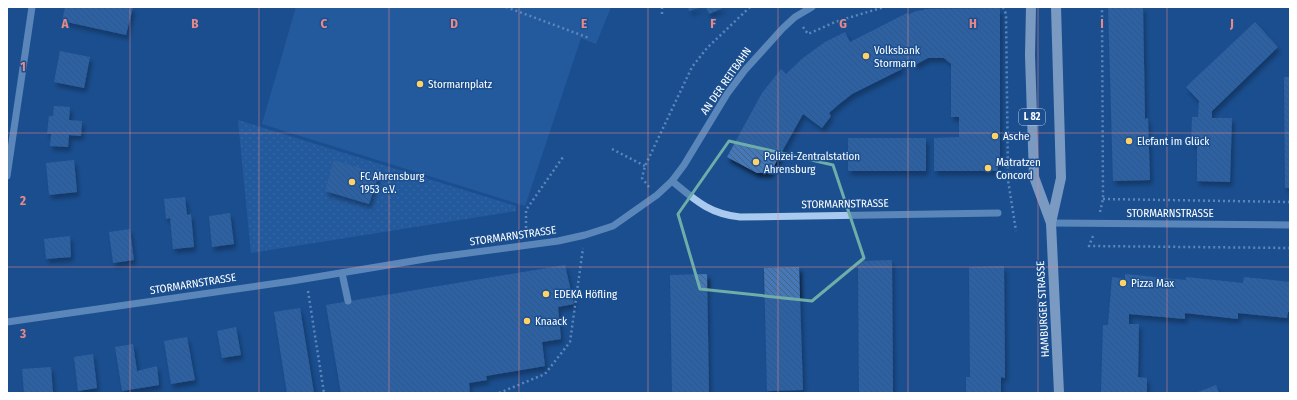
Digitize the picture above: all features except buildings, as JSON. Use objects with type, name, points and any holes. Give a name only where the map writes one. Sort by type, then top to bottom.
[{"type":"main road","name":"HAMBURGER STRASSE","points":[[1031,7],[1030,55],[1034,177],[1051,223]]},
{"type":"main road","name":"HAMBURGER STRASSE","points":[[1056,7],[1060,178],[1051,223],[1059,393]]},
{"type":"street","points":[[7,176],[32,7]]},
{"type":"street","name":"AN DER REITBAHN","points":[[672,181],[684,166],[727,94],[745,70],[783,28],[807,8]]},
{"type":"street","name":"STORMARNSTRASSE","points":[[7,322],[342,273],[431,258],[526,246],[585,236],[613,226],[657,195],[672,181],[693,199],[724,216],[998,213]]},
{"type":"street","name":"STORMARNSTRASSE","points":[[1051,223],[1290,225]]},
{"type":"street","points":[[342,273],[348,301]]},
{"type":"path","points":[[506,7],[589,38]]},
{"type":"path","points":[[662,7],[662,18]]},
{"type":"path","points":[[657,195],[642,178],[645,166],[692,67],[707,48],[750,7]]},
{"type":"path","points":[[808,34],[835,22],[884,7]]},
{"type":"path","points":[[1003,7],[1006,14],[1008,180],[1016,231]]},
{"type":"path","points":[[1102,7],[1103,199],[1290,202]]},
{"type":"path","points":[[612,150],[645,166]]},
{"type":"path","points":[[526,246],[526,210],[563,157]]},
{"type":"path","points":[[498,393],[545,374],[570,342],[585,236]]},
{"type":"path","points":[[1089,246],[1290,248]]},
{"type":"path","points":[[306,278],[324,393]]},
{"type":"highlighted area","points":[[729,141],[833,165],[864,258],[812,301],[700,289],[678,214]]},
{"type":"shaded area","name":"Stormarnplatz","points":[[296,7],[611,7],[596,44],[581,38],[525,206],[262,124]]},
{"type":"shaded area","points":[[238,120],[516,206],[516,211],[251,253]]},
{"type":"place","name":"Volksbank Stormarn","points":[[866,56]]},
{"type":"place","name":"Stormarnplatz","points":[[420,84]]},
{"type":"place","name":"Asche","points":[[995,136]]},
{"type":"place","name":"Elefant im Glück","points":[[1129,141]]},
{"type":"place","name":"Polizei-Zentralstation Ahrensburg","points":[[756,162]]},
{"type":"place","name":"Matratzen Concord","points":[[988,168]]},
{"type":"place","name":"FC Ahrensburg 1953 e.V.","points":[[352,182]]},
{"type":"place","name":"Pizza Max","points":[[1123,283]]},
{"type":"place","name":"EDEKA Höfling","points":[[546,294]]},
{"type":"place","name":"Knaack","points":[[527,321]]}]
